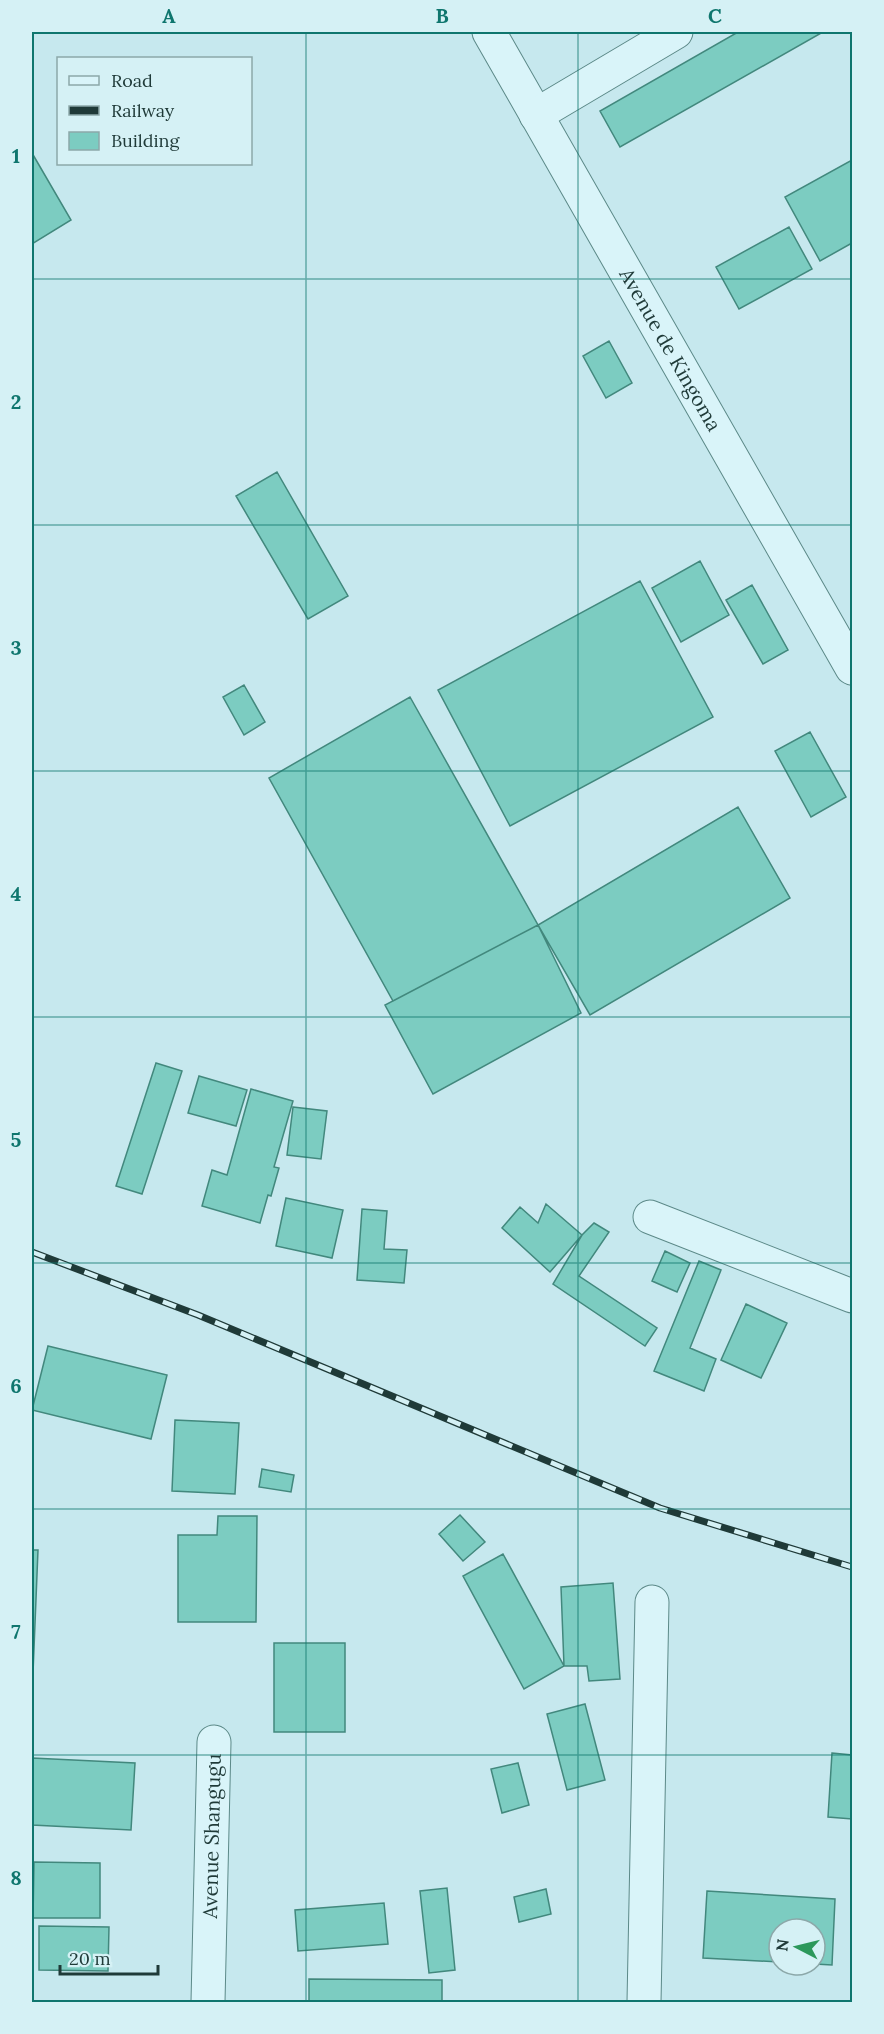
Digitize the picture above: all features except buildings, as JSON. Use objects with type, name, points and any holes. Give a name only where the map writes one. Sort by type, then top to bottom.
[{"type":"street","name":"Avenue de Kingoma","points":[[489,32],[852,668]]},
{"type":"street","points":[[536,115],[676,32]]},
{"type":"street","points":[[650,1217],[852,1296]]},
{"type":"street","points":[[644,2002],[652,1602]]},
{"type":"street","name":"Avenue Shangugu","points":[[208,2002],[214,1742]]},
{"type":"railway","points":[[32,1252],[198,1315],[660,1508],[852,1567]]}]
